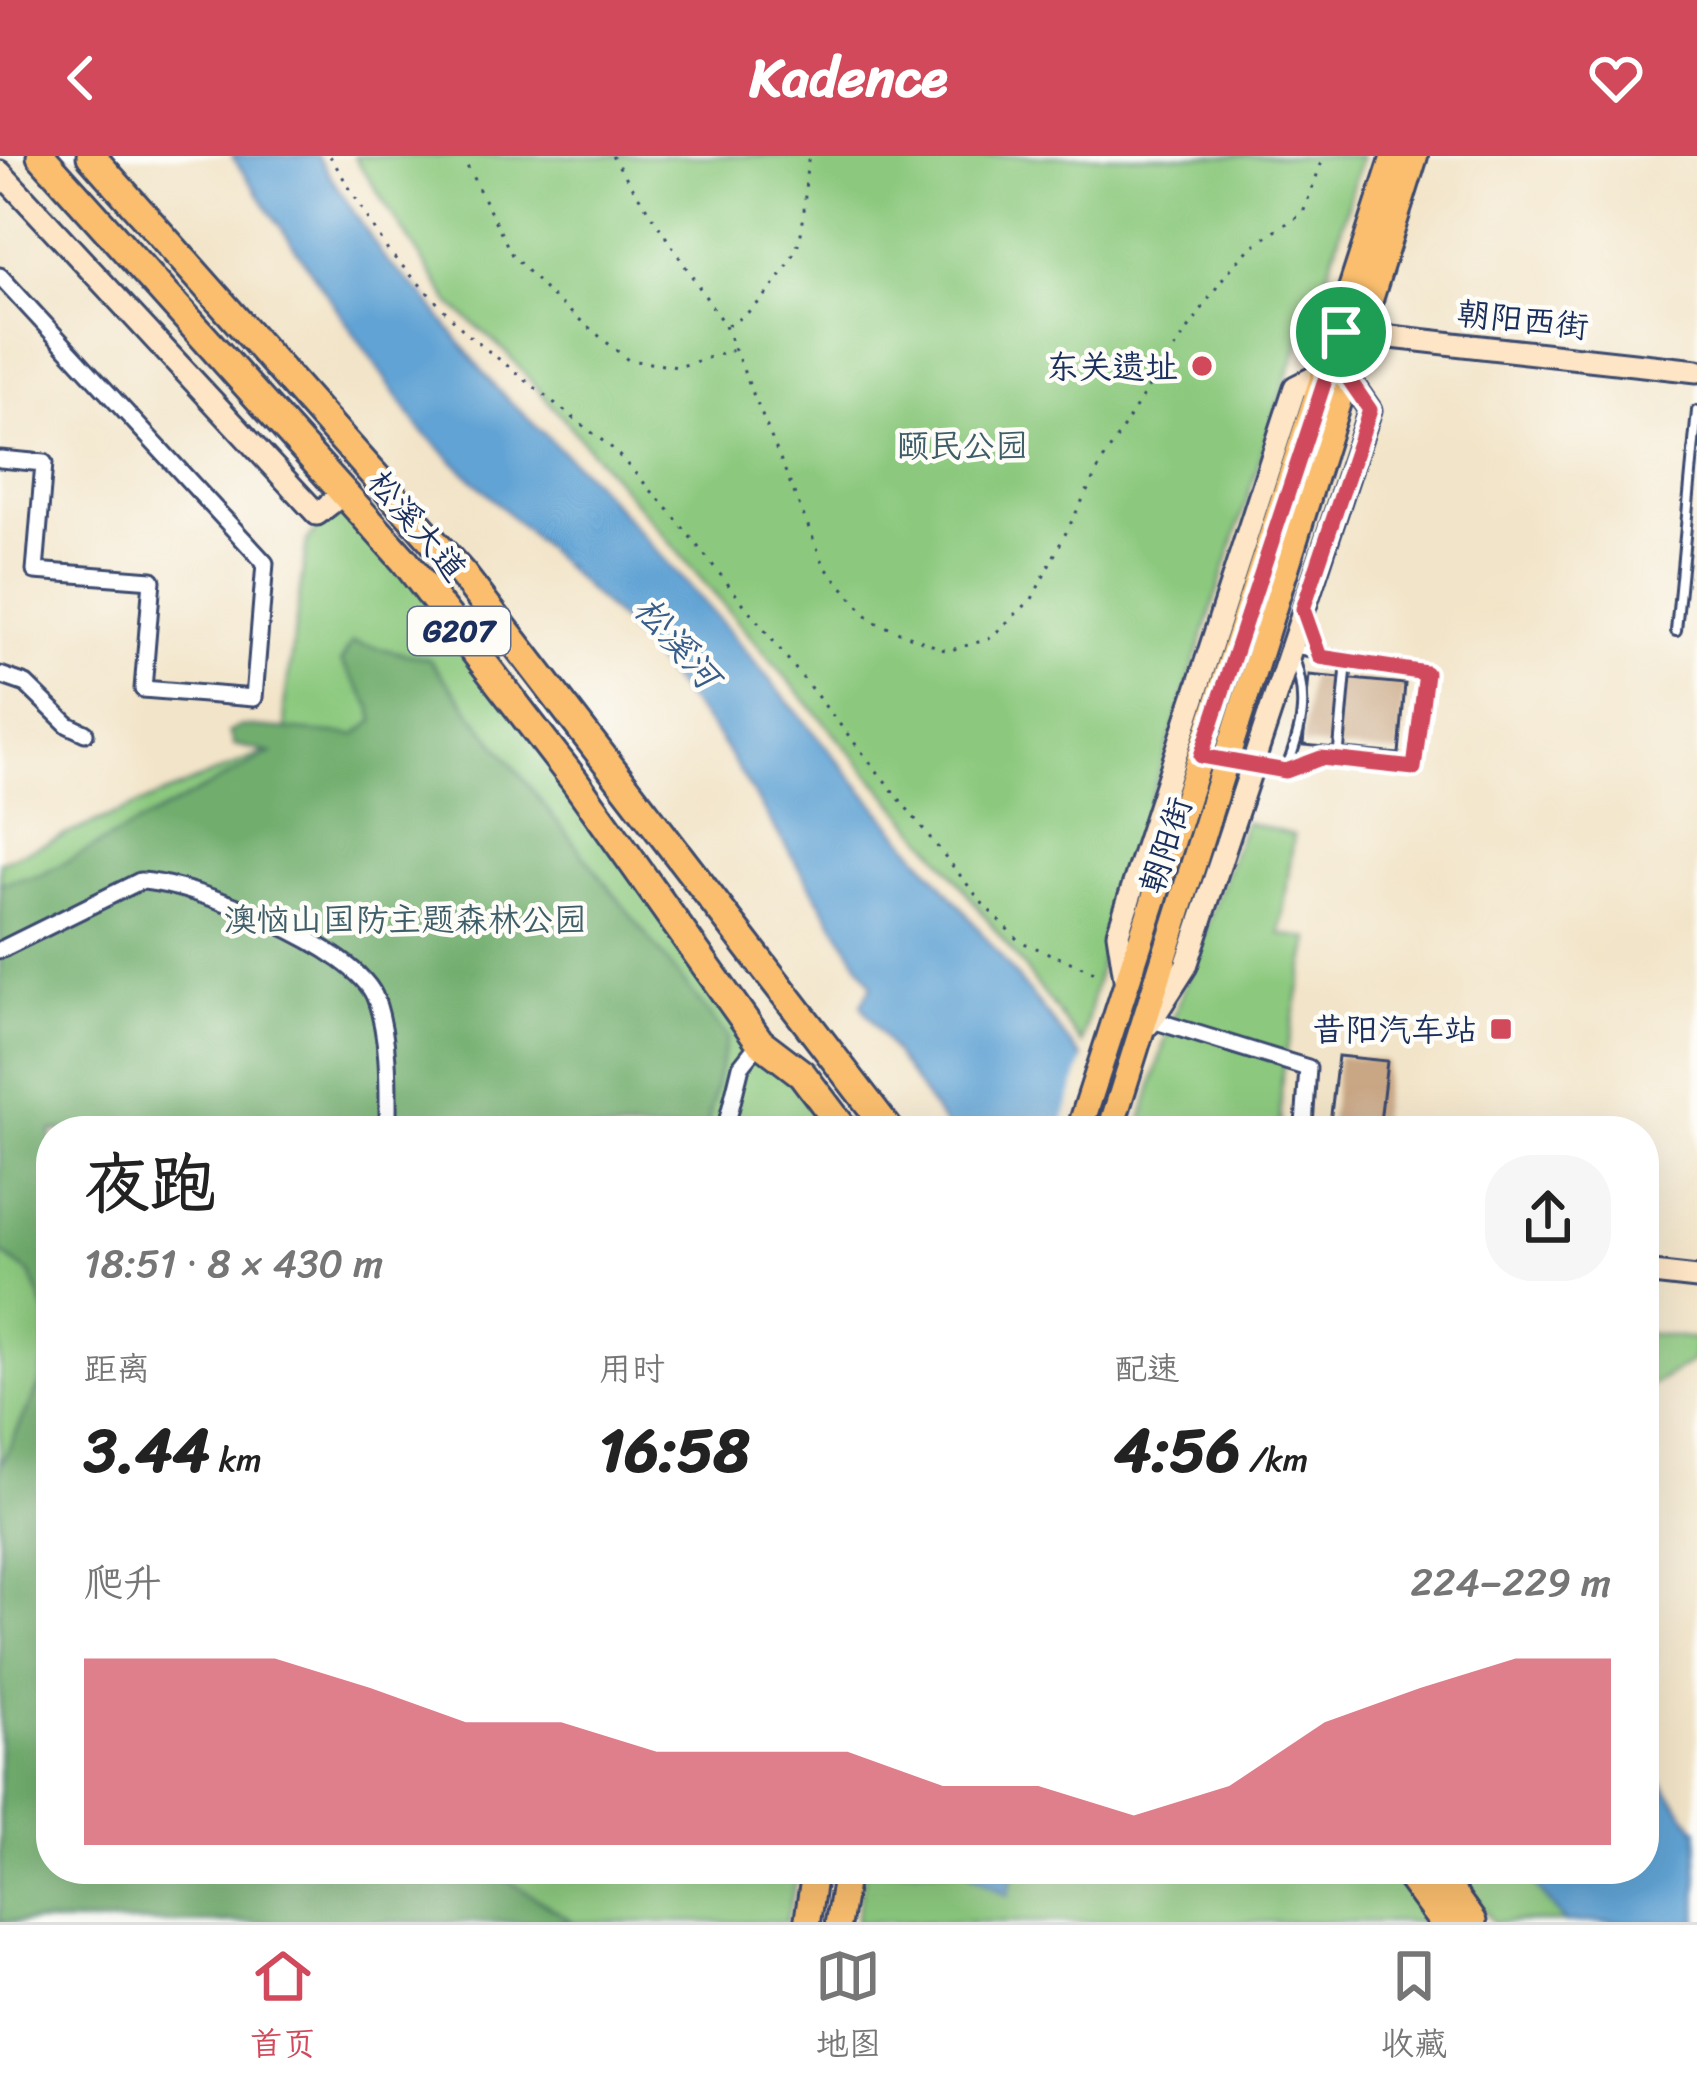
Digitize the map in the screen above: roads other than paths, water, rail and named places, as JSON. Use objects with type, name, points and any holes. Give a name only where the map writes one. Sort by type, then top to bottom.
[{"type":"highway","name":"松溪大道","points":[[41,156],[404,560],[574,780],[760,1042],[802,1074],[833,1116]]},
{"type":"highway","name":"松溪大道","points":[[91,156],[463,575],[878,1116]]},
{"type":"highway","points":[[1415,1884],[1443,1922]]},
{"type":"highway","points":[[1445,1884],[1472,1922]]},
{"type":"main road","name":"朝阳街","points":[[1352,333],[1394,156]]},
{"type":"main road","name":"朝阳街","points":[[1084,1116],[1126,985],[1226,763],[1338,375],[1414,156]]},
{"type":"main road","name":"朝阳街","points":[[1115,1116],[1287,572],[1338,375]]},
{"type":"main road","points":[[1287,572],[1313,580]]},
{"type":"main road","points":[[807,1922],[813,1884]]},
{"type":"main road","points":[[838,1922],[845,1884]]},
{"type":"street","points":[[0,172],[317,514],[344,493]]},
{"type":"street","points":[[0,276],[265,563],[254,698],[143,689],[152,580],[35,571],[44,463],[0,459]]},
{"type":"street","name":"朝阳西街","points":[[1352,333],[1697,371]]},
{"type":"street","points":[[1126,985],[1118,933],[1145,838],[1295,387],[1338,375],[1370,410],[1291,648],[1226,763]]},
{"type":"street","points":[[0,675],[26,684],[68,725],[85,733]]},
{"type":"street","points":[[0,950],[140,881],[161,882],[231,904],[360,974],[376,998],[387,1067],[388,1116]]},
{"type":"street","points":[[1145,1026],[1308,1068],[1308,1116]]},
{"type":"street","points":[[729,1116],[741,1066],[760,1042]]},
{"type":"street","points":[[1659,1274],[1697,1278]]},
{"type":"lane","points":[[1676,631],[1697,411]]},
{"type":"lane","points":[[1303,609],[1320,657]]},
{"type":"lane","points":[[1286,771],[1302,726],[1306,694],[1291,648]]},
{"type":"lane","points":[[1226,763],[1286,771],[1321,758],[1414,768],[1426,673],[1291,648]]},
{"type":"lane","points":[[1338,760],[1347,661]]},
{"type":"water","name":"松溪河","points":[[232,156],[317,156],[386,261],[423,295],[495,387],[594,482],[721,622],[961,907],[1128,1116],[939,1116],[861,1005],[872,985],[717,735],[626,626],[420,429]]},
{"type":"water","points":[[1659,1779],[1697,1830],[1697,1922],[1565,1922],[1535,1884],[1659,1884]]},
{"type":"water","points":[[989,1884],[1011,1884],[1008,1895]]},
{"type":"place","name":"东关遗址","points":[[1202,366]]},
{"type":"place","name":"昔阳汽车站","points":[[1501,1029]]},
{"type":"park label","name":"颐民公园","points":[[962,445]]},
{"type":"park label","name":"澳恼山国防主题森林公园","points":[[405,919]]}]
